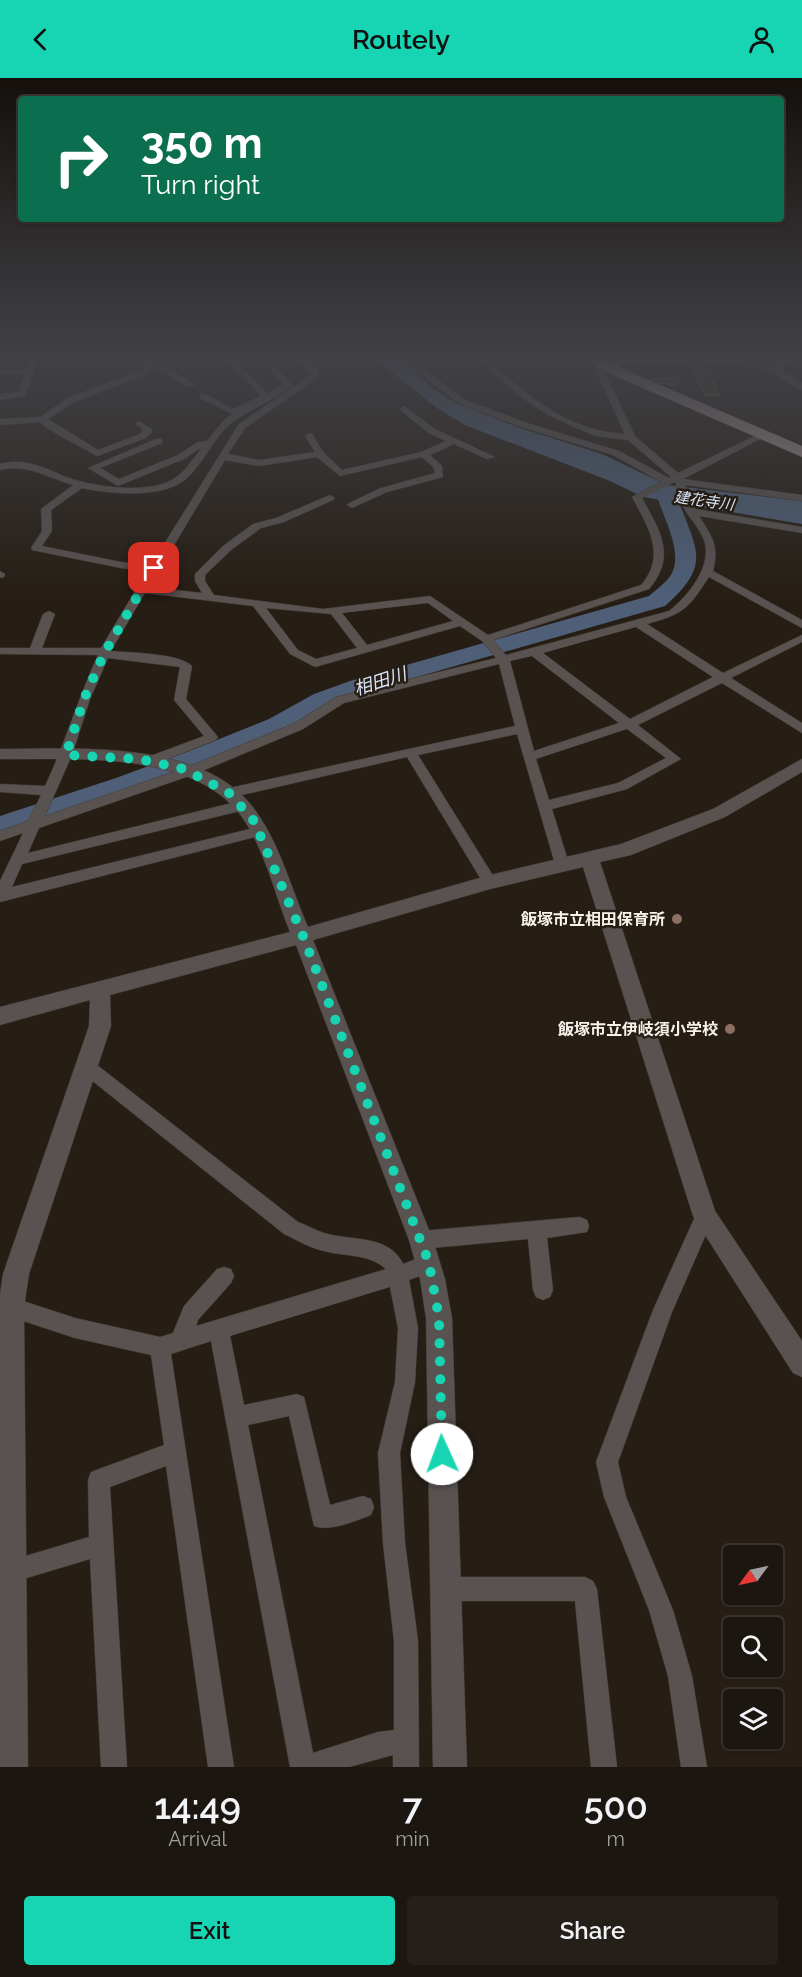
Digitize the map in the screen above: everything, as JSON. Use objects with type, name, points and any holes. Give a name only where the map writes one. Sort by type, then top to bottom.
[{"type":"highway","points":[[764,437],[802,452]]},
{"type":"street","points":[[68,437],[97,453],[141,437]]},
{"type":"street","points":[[0,468],[23,465],[81,484],[115,489],[162,488],[182,478],[216,437]]},
{"type":"street","points":[[1,896],[66,755],[84,699],[104,653],[236,437]]},
{"type":"street","points":[[310,437],[320,452],[319,454],[340,473],[424,454],[454,441]]},
{"type":"street","points":[[445,437],[490,457]]},
{"type":"street","points":[[563,437],[616,453],[675,481],[802,498]]},
{"type":"street","points":[[0,836],[187,770],[299,726],[340,700],[639,624],[659,618],[679,608],[699,586],[708,568],[711,555],[709,540],[675,481],[631,437]]},
{"type":"street","points":[[486,639],[645,587],[654,580],[662,552],[656,533],[637,497],[675,481],[760,437]]},
{"type":"street","points":[[159,441],[132,465],[181,457],[201,444],[210,444]]},
{"type":"street","points":[[224,456],[235,461],[257,464],[319,454]]},
{"type":"street","points":[[352,505],[384,490],[440,475],[437,466],[424,454]]},
{"type":"street","points":[[81,484],[45,509],[47,531],[36,548],[121,565],[154,568]]},
{"type":"street","points":[[210,597],[200,581],[200,574],[227,548],[257,526],[280,520],[330,498]]},
{"type":"street","points":[[690,510],[802,530]]},
{"type":"street","points":[[708,568],[802,616]]},
{"type":"street","points":[[708,568],[802,625]]},
{"type":"street","points":[[141,589],[335,612],[430,598],[486,639],[504,660],[529,757],[562,864]]},
{"type":"street","points":[[257,604],[294,652],[315,663],[462,622]]},
{"type":"street","points":[[335,612],[364,649]]},
{"type":"street","points":[[35,651],[49,614]]},
{"type":"street","points":[[639,624],[802,729]]},
{"type":"street","points":[[529,757],[629,724],[802,638]]},
{"type":"street","points":[[0,651],[104,653],[179,662],[186,666],[180,700],[212,736],[154,761]]},
{"type":"street","points":[[534,652],[675,759],[622,786],[544,806]]},
{"type":"street","points":[[18,860],[410,752],[522,729]]},
{"type":"street","points":[[410,752],[490,882]]},
{"type":"street","points":[[0,754],[66,755],[154,761],[187,770],[235,799],[254,821],[303,936],[425,1251],[439,1318],[450,1767]]},
{"type":"street","points":[[0,1016],[303,936],[490,882],[625,850],[719,813],[802,765]]},
{"type":"street","points":[[0,788],[47,797]]},
{"type":"street","points":[[1,896],[258,832]]},
{"type":"street","points":[[590,859],[705,1216],[802,1364]]},
{"type":"street","points":[[11,1767],[5,1610],[10,1571],[5,1429],[11,1307],[8,1278],[100,1026],[102,1007],[100,990]]},
{"type":"street","points":[[86,1066],[291,1228],[323,1242],[367,1249],[384,1255],[393,1263],[398,1275],[408,1328],[405,1382],[389,1453],[394,1543],[406,1641],[406,1767]]},
{"type":"street","points":[[694,1767],[680,1676],[662,1610],[615,1497],[607,1462],[663,1310],[705,1216]]},
{"type":"street","points":[[11,1307],[75,1328],[170,1344],[398,1275],[425,1251],[537,1230],[580,1226]]},
{"type":"street","points":[[537,1230],[543,1290]]},
{"type":"street","points":[[221,1767],[175,1452],[170,1344],[191,1313],[224,1276]]},
{"type":"street","points":[[219,1329],[303,1767]]},
{"type":"street","points":[[235,1417],[297,1404],[322,1518],[363,1507]]},
{"type":"street","points":[[114,1767],[99,1480],[175,1452]]},
{"type":"street","points":[[10,1571],[101,1545]]},
{"type":"street","points":[[446,1589],[585,1589],[604,1767]]},
{"type":"street","points":[[310,1767],[378,1745],[406,1740]]},
{"type":"water","name":"建花寺川","points":[[496,437],[548,437],[602,454],[667,485],[802,501],[802,524],[643,497],[610,481]]},
{"type":"waterway","name":"相田川","points":[[0,826],[126,785],[202,756],[278,725],[323,700],[359,686],[657,601],[671,589],[686,565],[681,535],[667,496]]},
{"type":"place","name":"飯塚市立相田保育所","points":[[677,919]]},
{"type":"place","name":"飯塚市立伊岐須小学校","points":[[730,1029]]},
{"type":"route","points":[[154,568],[104,654],[84,699],[66,755],[139,759],[190,771],[229,793],[254,821],[303,936],[429,1263],[439,1318],[442,1454]]}]
